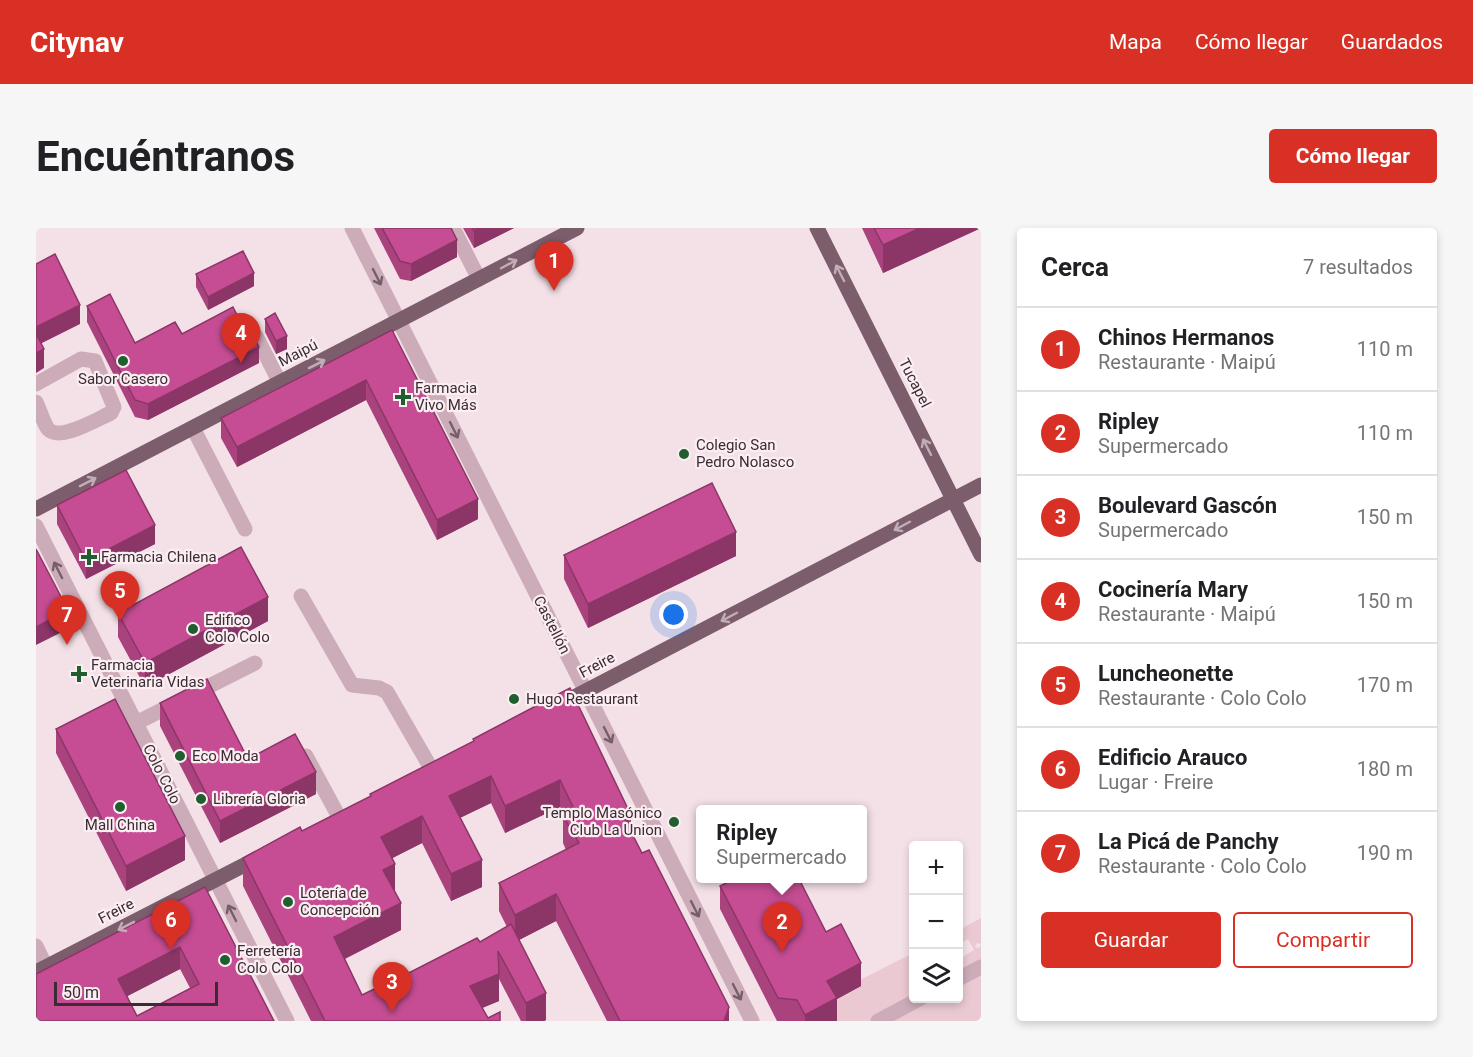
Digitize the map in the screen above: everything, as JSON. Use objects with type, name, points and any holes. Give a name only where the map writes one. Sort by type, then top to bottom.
[{"type":"main road","name":"Maipú","points":[[36,509],[577,228]]},
{"type":"main road","name":"Tucapel","points":[[817,228],[981,555]]},
{"type":"main road","name":"Freire","points":[[545,712],[981,485]]},
{"type":"main road","name":"Freire","points":[[41,970],[277,849]]},
{"type":"street","name":"Castellón","points":[[352,228],[752,1021]]},
{"type":"street","points":[[453,228],[478,279]]},
{"type":"street","points":[[256,336],[280,383]]},
{"type":"street","points":[[36,384],[81,359],[95,360],[114,407],[111,413],[65,434],[54,433],[48,428],[36,402]]},
{"type":"street","points":[[193,428],[245,530]]},
{"type":"street","name":"Colo Colo","points":[[36,526],[287,1021]]},
{"type":"street","points":[[301,596],[352,685],[379,688],[387,692],[432,770]]},
{"type":"street","points":[[136,723],[255,663]]},
{"type":"street","points":[[304,752],[339,817]]},
{"type":"street","points":[[36,946],[41,970]]},
{"type":"street","points":[[963,977],[981,968]]},
{"type":"street","points":[[878,1021],[913,1003]]},
{"type":"shaded area","points":[[981,918],[981,944],[977,943],[975,947],[979,948],[981,945],[981,1021],[796,1021],[861,986],[858,981],[909,955],[909,1003],[963,1003],[963,957],[974,950],[968,939],[963,942],[963,928]]},
{"type":"building","points":[[382,228],[451,228],[457,240],[411,264],[400,261]]},
{"type":"building","points":[[874,228],[920,228],[883,245]]},
{"type":"building","points":[[243,251],[254,273],[208,297],[196,274]]},
{"type":"building","points":[[55,254],[80,305],[36,327],[36,264]]},
{"type":"building","points":[[110,294],[135,343],[175,322],[182,334],[233,307],[243,327],[247,324],[259,347],[148,404],[135,400],[87,306]]},
{"type":"building","points":[[275,313],[287,336],[276,341],[265,319]]},
{"type":"building","points":[[392,330],[478,499],[437,520],[366,380],[237,447],[221,418]]},
{"type":"building","points":[[36,334],[44,349],[36,353]]},
{"type":"building","points":[[126,470],[155,525],[86,561],[57,505]]},
{"type":"building","points":[[712,483],[736,532],[588,604],[564,555]]},
{"type":"building","points":[[241,547],[268,597],[145,663],[118,613]]},
{"type":"building","points":[[36,549],[68,610],[36,627]]},
{"type":"building","points":[[207,679],[248,759],[295,734],[316,772],[220,821],[160,703]]},
{"type":"building","points":[[570,688],[631,815],[624,818],[642,853],[649,850],[729,1007],[724,1021],[620,1021],[556,894],[515,915],[499,883],[579,843],[563,816],[574,809],[560,780],[505,806],[491,776],[449,796],[482,860],[451,874],[422,816],[381,837],[395,864],[383,870],[401,903],[334,937],[362,995],[477,938],[480,942],[511,924],[546,993],[526,1003],[498,951],[499,974],[470,986],[488,1018],[500,1012],[500,1021],[325,1021],[243,858],[300,827],[302,831],[371,796],[370,794],[474,741],[473,739]]},
{"type":"building","name":"Mall China","points":[[115,699],[185,836],[126,866],[56,729]]},
{"type":"building","points":[[726,883],[801,883],[826,932],[841,924],[861,963],[827,981],[837,998],[805,1015],[797,1000],[778,998],[720,886]]},
{"type":"building","points":[[205,887],[274,1021],[36,1021],[36,974]],"holes":[[[180,947],[199,984],[137,1016],[118,979]]]},
{"type":"place","name":"Chinos Hermanos","points":[[554,291]]},
{"type":"place","name":"Sabor Casero","points":[[123,361]]},
{"type":"place","name":"Cocinería Mary","points":[[241,363]]},
{"type":"place","name":"Farmacia Vivo Más","points":[[403,397]]},
{"type":"place","name":"Colegio San Pedro Nolasco","points":[[684,454]]},
{"type":"place","name":"Farmacia Chilena","points":[[89,557]]},
{"type":"place","name":"Luncheonette","points":[[120,621]]},
{"type":"place","name":"Edifico Colo Colo","points":[[193,629]]},
{"type":"place","name":"La Picá de Panchy","points":[[67,645]]},
{"type":"place","name":"Farmacia Veterinaria Vidas","points":[[79,674]]},
{"type":"place","name":"Hugo Restaurant","points":[[514,699]]},
{"type":"place","name":"Eco Moda","points":[[180,756]]},
{"type":"place","name":"Librería Gloria","points":[[201,799]]},
{"type":"place","name":"Mall China","points":[[120,807]]},
{"type":"place","name":"Templo Masónico Club La Union","points":[[674,822]]},
{"type":"place","name":"Lotería de Concepción","points":[[288,902]]},
{"type":"place","name":"Edificio Arauco","points":[[171,950]]},
{"type":"place","name":"Ripley","points":[[782,952]]},
{"type":"place","name":"Ferretería Colo Colo","points":[[225,960]]},
{"type":"place","name":"Boulevard Gascón","points":[[392,1012]]}]
